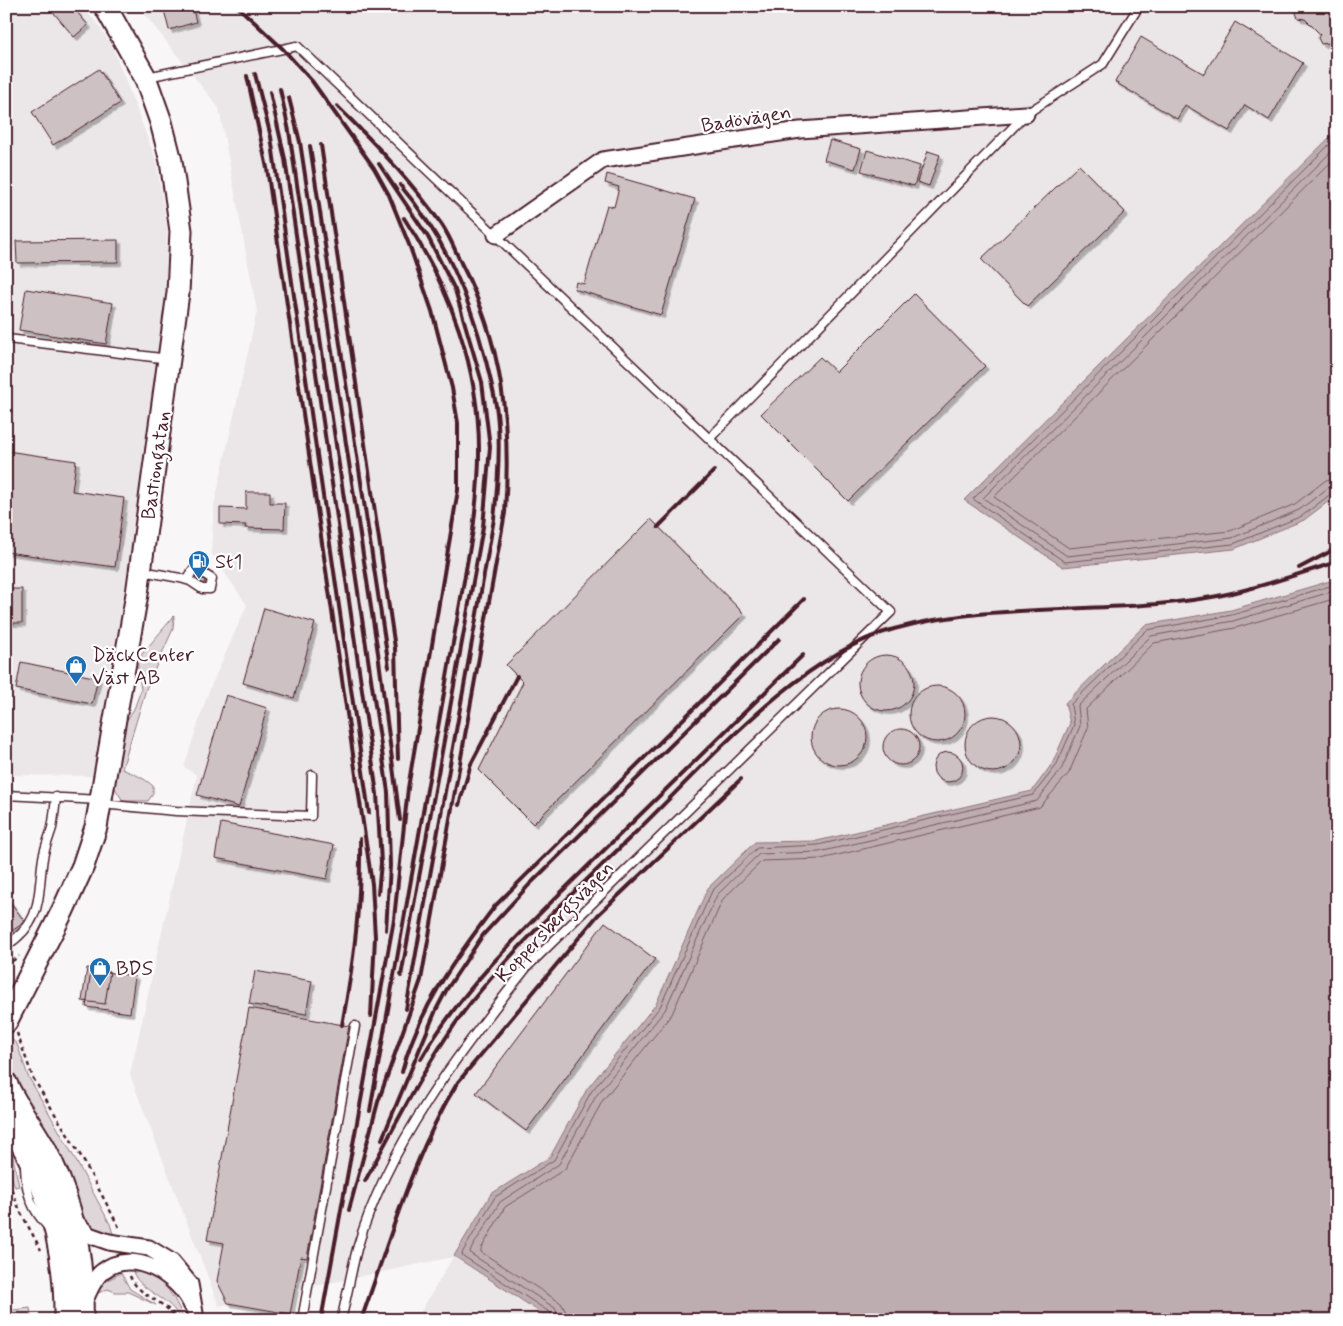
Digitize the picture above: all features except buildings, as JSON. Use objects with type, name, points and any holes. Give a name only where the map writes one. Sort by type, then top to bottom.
[{"type":"main road","name":"Bastiongatan","points":[[10,1026],[82,866],[96,827],[102,802],[140,571],[178,292],[181,231],[171,161],[145,77],[105,6]]},
{"type":"main road","name":"Bastiongatan","points":[[6,991],[54,926]]},
{"type":"main road","points":[[6,1083],[46,1150],[64,1192],[72,1218],[82,1284],[82,1312]]},
{"type":"main road","points":[[6,1119],[24,1145],[39,1174],[60,1241],[66,1292],[66,1320]]},
{"type":"street","name":"Badövägen","points":[[496,235],[603,160],[800,130],[1026,114]]},
{"type":"street","points":[[72,1218],[89,1235],[100,1240],[149,1248],[179,1268],[190,1284],[196,1316]]},
{"type":"street","points":[[82,1312],[100,1273],[111,1266],[128,1262],[146,1265],[169,1279],[190,1300],[196,1316]]},
{"type":"lane","points":[[145,77],[297,46],[709,438],[1026,114],[1103,64],[1138,6]]},
{"type":"lane","points":[[8,339],[170,360]]},
{"type":"lane","name":"Koppersbergsvägen","points":[[341,1320],[357,1249],[384,1182],[424,1107],[474,1033],[527,967],[891,612],[709,438]]},
{"type":"lane","points":[[140,571],[188,580]]},
{"type":"lane","points":[[6,809],[7,795],[56,797],[176,811],[311,816],[312,775]]},
{"type":"lane","points":[[6,946],[19,937],[29,924],[39,903],[44,855],[52,826],[56,797]]},
{"type":"lane","points":[[302,1320],[355,1026]]},
{"type":"path","points":[[10,1026],[21,1041],[33,1078],[82,1158],[120,1228],[124,1244]]},
{"type":"path","points":[[6,1175],[20,1211],[44,1256]]},
{"type":"path","points":[[128,1262],[130,1277],[135,1286],[168,1308],[177,1320]]},
{"type":"shaded area","points":[[6,6],[80,6],[97,23],[113,48],[156,160],[167,228],[166,299],[137,515],[92,776],[6,775]]},
{"type":"shaded area","points":[[138,6],[1337,6],[1337,130],[964,500],[1304,520],[1337,495],[1337,579],[1231,610],[1145,625],[1065,703],[1070,723],[1052,764],[1032,791],[817,841],[755,842],[708,888],[656,1004],[587,1089],[550,1157],[491,1194],[454,1257],[552,1320],[416,1320],[453,1257],[219,1306],[130,1075],[197,775],[184,767],[208,693],[247,605],[211,553],[214,506],[257,311],[219,108]]},
{"type":"shaded area","points":[[174,616],[173,629],[146,689],[122,769],[138,776],[153,786],[153,794],[148,801],[123,801],[113,785],[123,726],[134,709],[141,690],[137,660]]},
{"type":"shaded area","points":[[8,1036],[17,1044],[28,1076],[110,1224],[114,1237],[105,1237],[85,1223],[12,1081],[7,1055]]},
{"type":"shaded area","points":[[6,1141],[12,1152],[19,1186],[15,1187],[6,1163]]},
{"type":"shaded area","points":[[133,1272],[152,1276],[166,1287],[184,1320],[180,1320],[170,1305],[143,1285]]},
{"type":"shaded area","points":[[121,1273],[130,1289],[156,1305],[128,1292],[115,1292],[108,1289],[98,1293],[104,1282]]},
{"type":"shaded area","points":[[30,1308],[32,1320],[10,1320],[9,1314],[6,1315],[6,1311]]},
{"type":"water","points":[[1337,130],[1337,495],[1304,520],[1234,549],[1063,567],[964,500]]},
{"type":"water","points":[[1337,579],[1337,1320],[552,1320],[454,1256],[491,1194],[550,1157],[587,1089],[656,1004],[708,888],[755,842],[817,841],[1032,791],[1052,764],[1070,723],[1065,703],[1145,625],[1231,610]]},
{"type":"railway","points":[[237,6],[283,49],[312,81],[374,168],[389,195],[410,247],[432,311],[452,388],[458,423],[458,490],[408,788],[394,919],[321,1320]]},
{"type":"railway","points":[[255,74],[271,137],[369,813]]},
{"type":"railway","points":[[247,76],[267,168],[372,884],[375,937],[371,1016]]},
{"type":"railway","points":[[280,89],[289,131],[388,792],[390,866],[386,930]]},
{"type":"railway","points":[[270,92],[285,159],[377,794],[381,863],[378,894]]},
{"type":"railway","points":[[289,98],[300,142],[378,653],[400,820]]},
{"type":"railway","points":[[337,106],[406,178],[442,225],[450,239],[475,293],[495,354],[501,385],[507,447],[505,513],[421,980],[378,1102],[349,1210]]},
{"type":"railway","points":[[321,145],[395,648],[398,759]]},
{"type":"railway","points":[[310,146],[389,667]]},
{"type":"railway","points":[[379,164],[428,237],[455,290],[482,382],[490,447],[483,527],[401,976]]},
{"type":"railway","points":[[400,185],[430,225],[442,246],[472,313],[491,380],[499,439],[494,519],[406,1009]]},
{"type":"railway","points":[[370,1111],[473,530],[479,463],[478,422],[474,391],[468,360],[459,330],[435,272],[404,218]]},
{"type":"railway","points":[[658,527],[714,471]]},
{"type":"railway","points":[[1299,568],[1337,548]]},
{"type":"railway","points":[[365,1181],[415,1088],[442,1043],[491,978],[551,914],[723,745],[755,715],[823,662],[858,642],[894,629],[932,620],[1010,611],[1128,606],[1206,598],[1256,587],[1337,562]]},
{"type":"railway","points":[[402,1072],[409,1049],[428,1006],[466,945],[495,906],[804,599]]},
{"type":"railway","points":[[382,1139],[436,1010],[447,989],[483,935],[529,885],[779,639]]},
{"type":"railway","points":[[421,1059],[457,1005],[524,929],[803,655]]},
{"type":"railway","points":[[459,805],[471,764],[517,676]]},
{"type":"railway","points":[[361,1320],[415,1168],[428,1138],[458,1082],[598,915],[741,779]]},
{"type":"railway","points":[[342,1025],[356,933],[360,839]]},
{"type":"place","name":"St1","points":[[199,580]]},
{"type":"place","name":"DäckCenter Väst AB","points":[[76,685]]},
{"type":"place","name":"BDS","points":[[100,987]]}]
